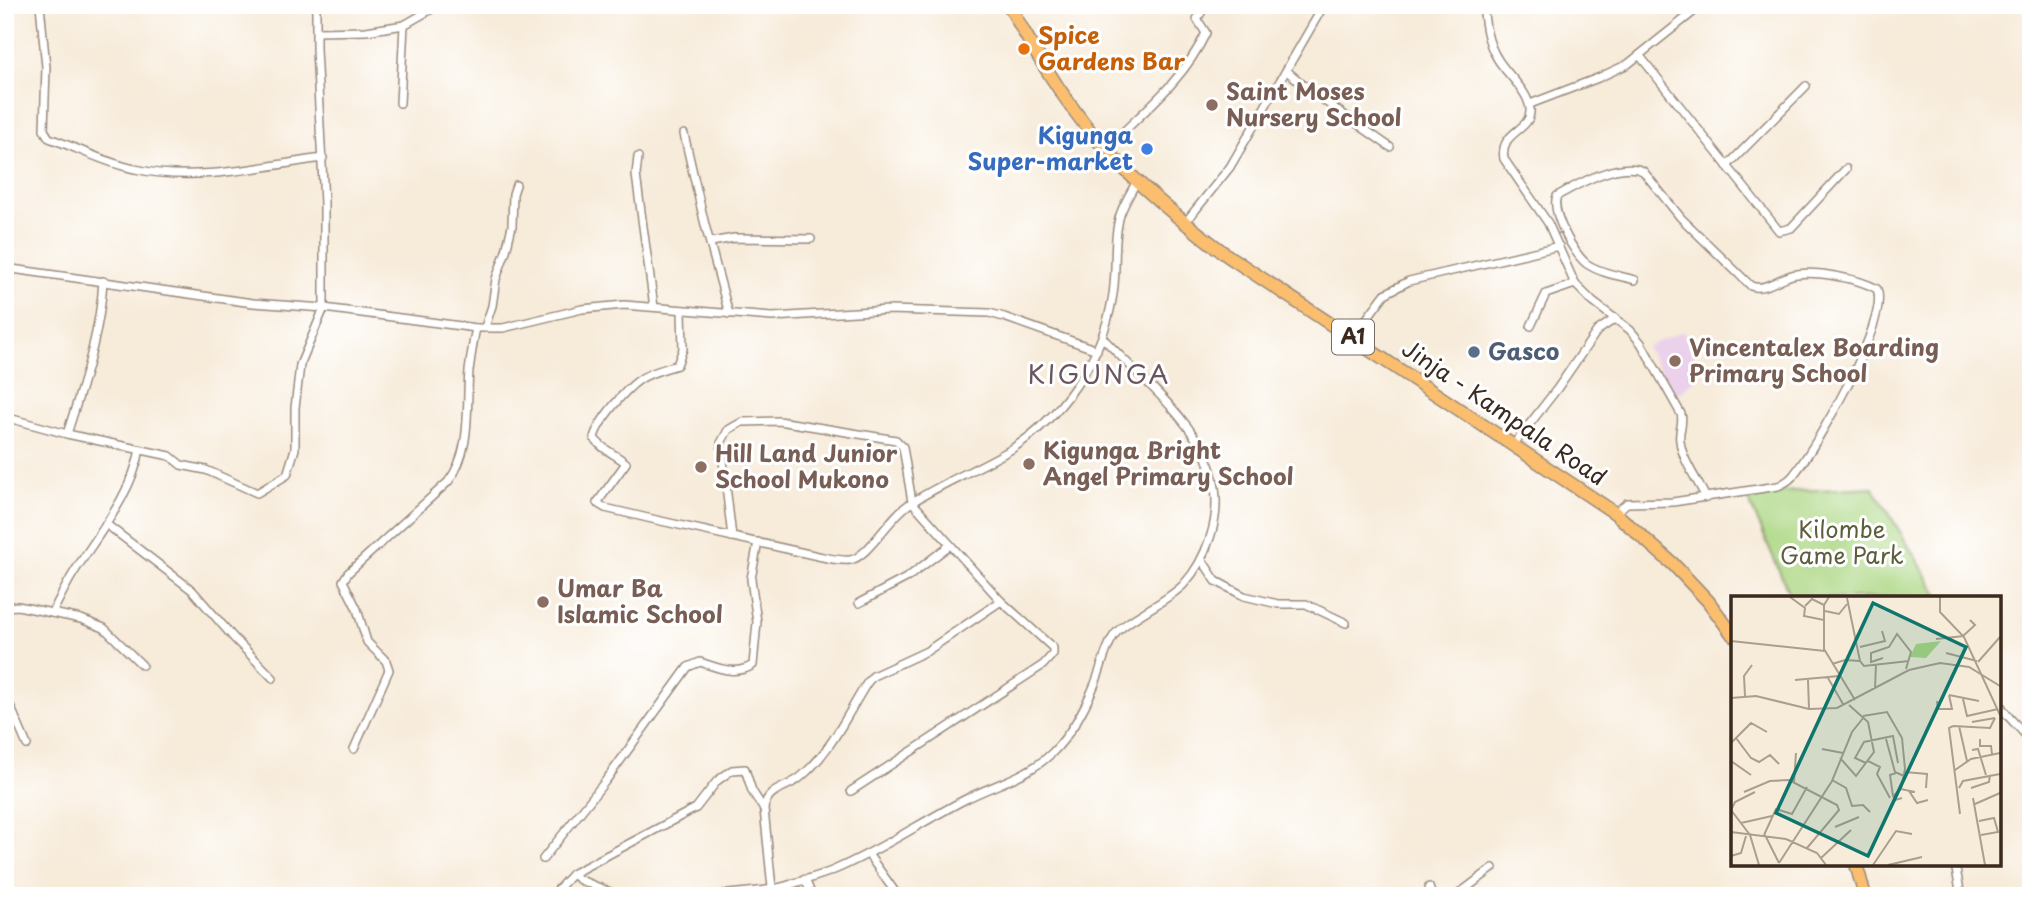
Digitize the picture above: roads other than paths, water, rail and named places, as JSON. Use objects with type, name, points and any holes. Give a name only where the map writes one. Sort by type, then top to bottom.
[{"type":"highway","name":"Jinja - Kampala Road","points":[[1009,5],[1034,51],[1105,149],[1185,224],[1228,256],[1615,513],[1673,564],[1708,601],[1731,632]]},
{"type":"highway","points":[[1857,866],[1865,896]]},
{"type":"street","points":[[40,5],[46,67],[44,130],[49,138],[117,164],[166,175],[194,175],[323,158]]},
{"type":"street","points":[[5,417],[67,435],[170,456],[181,465],[206,470],[257,493],[287,475],[295,449],[295,408],[300,365],[324,308],[323,158],[316,5]]},
{"type":"street","points":[[317,32],[366,31],[404,25],[439,5]]},
{"type":"street","points":[[1105,149],[1174,83],[1195,57],[1206,33],[1197,19],[1206,5]]},
{"type":"street","points":[[1185,224],[1230,167],[1324,5]]},
{"type":"street","points":[[1483,5],[1487,35],[1494,52],[1530,104],[1527,122],[1506,141],[1502,149],[1504,159],[1548,223],[1576,284],[1593,302],[1630,330],[1641,344],[1681,414],[1683,421],[1680,443],[1706,498]]},
{"type":"street","points":[[1530,104],[1615,71],[1640,56],[1702,5]]},
{"type":"street","points":[[400,103],[404,25]]},
{"type":"street","points":[[1640,56],[1779,232],[1791,228],[1846,169]]},
{"type":"street","points":[[1287,71],[1312,93],[1390,147]]},
{"type":"street","points":[[1727,166],[1806,86]]},
{"type":"street","points":[[684,134],[729,314]]},
{"type":"street","points":[[638,157],[636,175],[654,307]]},
{"type":"street","points":[[1615,513],[1626,503],[1706,498],[1778,486],[1788,481],[1795,474],[1857,369],[1880,303],[1877,289],[1871,285],[1840,278],[1798,273],[1761,287],[1751,286],[1681,218],[1643,171],[1636,168],[1611,171],[1557,196],[1554,205],[1557,214],[1577,255],[1591,267],[1635,280]]},
{"type":"street","points":[[682,311],[683,349],[677,365],[639,380],[596,430],[594,438],[599,446],[626,463],[597,503],[605,508],[818,556],[855,559],[868,549],[899,510],[1010,450],[1031,435],[1066,398],[1103,338],[1112,300],[1117,229],[1125,203],[1137,181]]},
{"type":"street","points":[[485,327],[492,306],[495,279],[512,226],[513,194],[516,185]]},
{"type":"street","points":[[711,242],[734,238],[811,239]]},
{"type":"street","points":[[1353,337],[1385,294],[1409,281],[1559,246]]},
{"type":"street","points":[[5,268],[253,303],[324,308],[476,328],[503,328],[582,309],[624,305],[772,317],[889,310],[989,313],[1097,350]]},
{"type":"street","points":[[67,435],[94,348],[101,317],[103,281]]},
{"type":"street","points":[[1531,326],[1546,294],[1576,284]]},
{"type":"street","points":[[1514,444],[1597,331],[1616,318]]},
{"type":"street","points":[[354,749],[389,670],[386,661],[367,642],[357,609],[342,581],[448,482],[458,468],[467,422],[469,373],[476,328]]},
{"type":"street","points":[[716,896],[788,886],[831,871],[868,854],[967,798],[1012,781],[1052,753],[1070,731],[1084,707],[1116,632],[1184,585],[1202,560],[1217,510],[1214,479],[1207,460],[1197,439],[1177,413],[1103,338]]},
{"type":"street","points":[[732,537],[721,443],[728,430],[742,422],[779,421],[896,440],[903,447],[912,502],[1001,601],[1053,648],[1053,654],[1043,665],[851,791]]},
{"type":"street","points":[[52,613],[106,524],[132,475],[140,449]]},
{"type":"street","points":[[106,524],[192,590],[273,678]]},
{"type":"street","points":[[543,859],[607,779],[688,667],[700,662],[722,670],[742,671],[753,665],[757,622],[751,579],[758,542]]},
{"type":"street","points":[[859,603],[908,577],[950,545]]},
{"type":"street","points":[[1202,560],[1216,581],[1244,596],[1278,604],[1306,604],[1346,623]]},
{"type":"street","points":[[772,888],[765,798],[771,792],[780,790],[801,777],[830,747],[873,676],[927,651],[1001,601]]},
{"type":"street","points":[[5,607],[18,606],[81,619],[104,628],[142,665]]},
{"type":"street","points":[[5,694],[27,745]]},
{"type":"street","points":[[2001,706],[2006,716],[2031,743]]},
{"type":"street","points":[[552,896],[572,874],[696,808],[717,780],[732,770],[745,769],[752,791],[764,809]]},
{"type":"street","points":[[868,854],[898,896]]},
{"type":"street","points":[[1955,866],[1961,896]]},
{"type":"street","points":[[1456,896],[1493,868]]},
{"type":"street","points":[[572,874],[580,880],[620,896]]},
{"type":"street","points":[[805,879],[812,896]]},
{"type":"street","points":[[1429,887],[1432,896]]},
{"type":"place","name":"Spice Gardens Bar","points":[[1024,49]]},
{"type":"place","name":"Saint Moses Nursery School","points":[[1212,105]]},
{"type":"place","name":"Kigunga Super-market","points":[[1147,149]]},
{"type":"place","name":"Gasco","points":[[1474,352]]},
{"type":"place","name":"Vincentalex Boarding Primary School","points":[[1675,361]]},
{"type":"place","name":"Kigunga Bright Angel Primary School","points":[[1029,464]]},
{"type":"place","name":"Hill Land Junior School Mukono","points":[[701,467]]},
{"type":"place","name":"Umar Ba Islamic School","points":[[543,602]]},
{"type":"district","name":"KIGUNGA","points":[[1099,375]]},
{"type":"park label","name":"Kilombe Game Park","points":[[1842,543]]}]
